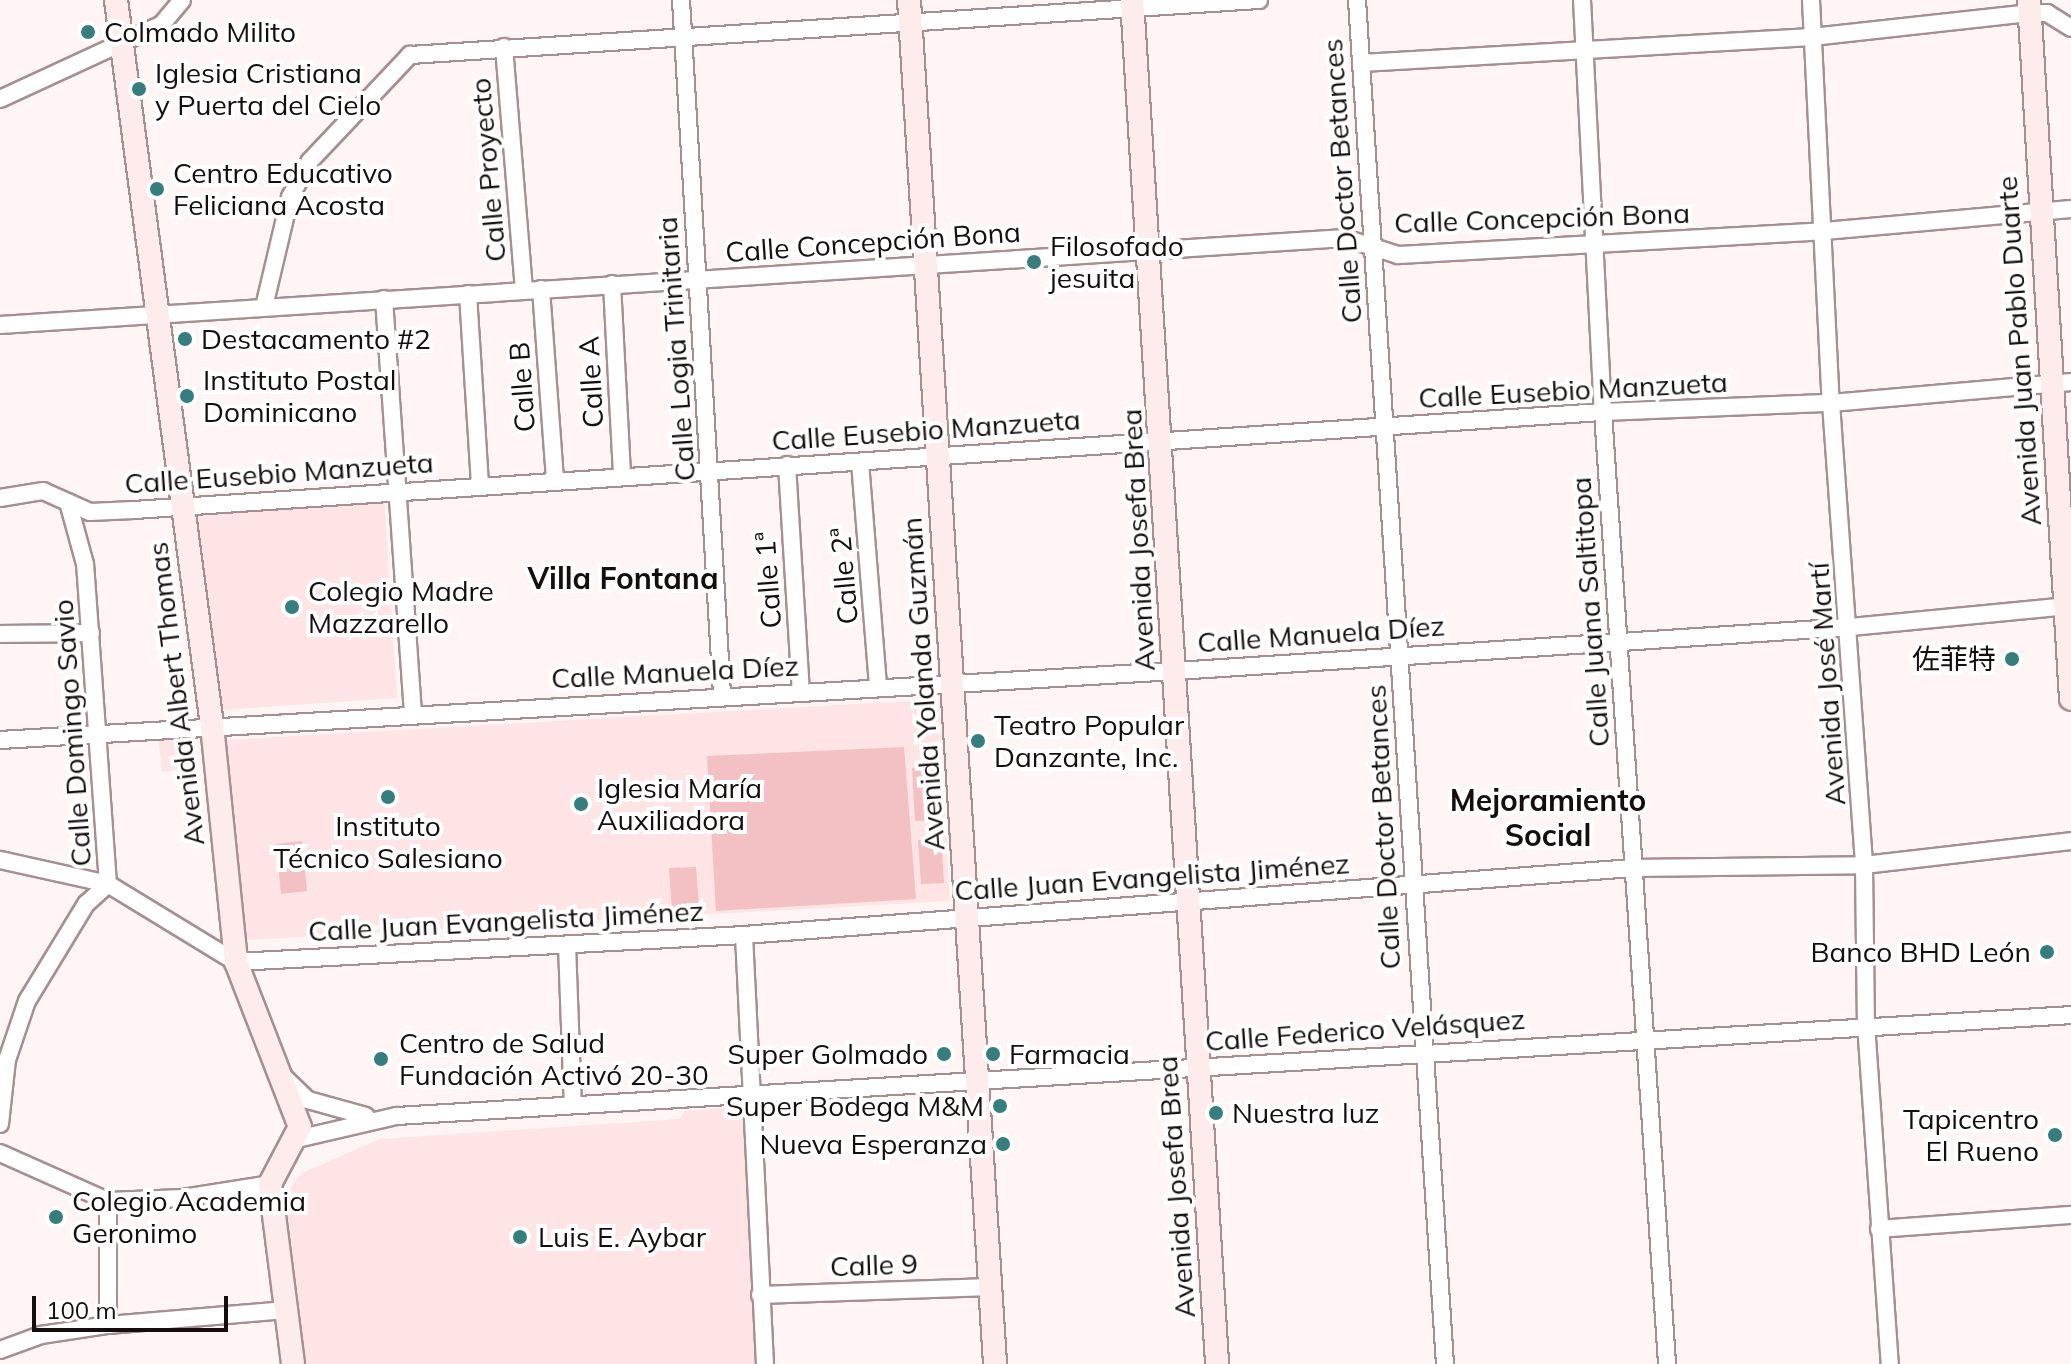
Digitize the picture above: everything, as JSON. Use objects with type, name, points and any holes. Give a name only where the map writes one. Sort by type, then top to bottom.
[{"type":"main road","name":"Avenida Albert Thomas","points":[[116,0],[155,315],[212,725],[236,962],[297,1111],[297,1139]]},
{"type":"main road","name":"Avenida Josefa Brea","points":[[1133,5],[1217,1364]]},
{"type":"main road","name":"Avenida Juan Pablo Duarte","points":[[2029,7],[2040,211],[2061,382],[2071,699]]},
{"type":"main road","name":"Avenida Yolanda Guzmán","points":[[910,11],[924,265],[970,915],[976,1080],[995,1364]]},
{"type":"main road","points":[[293,1364],[270,1184],[297,1139]]},
{"type":"street","points":[[0,99],[162,24],[182,0]]},
{"type":"street","name":"Calle Logia Trinitaria","points":[[681,0],[722,695]]},
{"type":"street","points":[[264,307],[290,197],[310,161],[410,55],[683,36],[910,11],[1259,0]]},
{"type":"street","name":"Calle Doctor Betances","points":[[1357,0],[1411,885],[1445,1364]]},
{"type":"street","name":"Calle Juana Saltitopa","points":[[1582,0],[1603,412],[1667,1364]]},
{"type":"street","name":"Avenida José Martí","points":[[1811,0],[1831,403],[1851,627],[1864,865],[1866,1024],[1890,1364]]},
{"type":"street","points":[[1361,63],[1812,37],[2029,7],[2047,13],[2071,28]]},
{"type":"street","name":"Calle Proyecto","points":[[504,47],[533,290]]},
{"type":"street","name":"Calle Concepción Bona","points":[[0,325],[1345,238],[1398,255],[1824,231],[2071,209]]},
{"type":"street","name":"Calle A","points":[[612,284],[622,476]]},
{"type":"street","name":"Calle B","points":[[533,290],[555,480]]},
{"type":"street","points":[[468,294],[480,485]]},
{"type":"street","points":[[384,299],[413,713]]},
{"type":"street","name":"Calle Eusebio Manzueta","points":[[0,498],[43,491],[90,512],[184,507],[1603,412],[1831,403],[2061,382]]},
{"type":"street","name":"Calle 2ª","points":[[860,462],[878,686]]},
{"type":"street","name":"Calle 1ª","points":[[787,465],[801,691]]},
{"type":"street","name":"Calle Domingo Savio","points":[[0,1124],[7,1060],[27,1001],[86,904],[108,884],[85,564],[68,502]]},
{"type":"street","name":"Calle Manuela Díez","points":[[0,740],[97,731],[1176,671],[1399,654],[1851,627],[2068,606]]},
{"type":"street","points":[[0,634],[91,633]]},
{"type":"street","name":"Calle Juan Evangelista Jiménez","points":[[236,962],[744,935],[970,915],[1189,902],[1632,868],[1864,865],[2071,841]]},
{"type":"street","points":[[0,860],[108,884],[236,962]]},
{"type":"street","points":[[744,935],[765,1364]]},
{"type":"street","points":[[567,945],[573,1105]]},
{"type":"street","name":"Calle Federico Velásquez","points":[[297,1139],[375,1118],[1866,1024],[2071,1015]]},
{"type":"street","name":"Calle Federico Velásquez","points":[[279,1070],[308,1100],[375,1118]]},
{"type":"street","points":[[0,1153],[108,1201],[171,1199],[270,1184]]},
{"type":"street","points":[[108,1201],[108,1325]]},
{"type":"street","points":[[1879,1229],[2071,1215]]},
{"type":"street","name":"Calle 9","points":[[760,1295],[990,1287]]},
{"type":"street","points":[[0,1350],[41,1335],[108,1325],[286,1310]]},
{"type":"shaded area","name":"Colegio Madre Mazzarello","points":[[384,499],[397,698],[205,711],[184,517]]},
{"type":"shaded area","points":[[939,699],[950,901],[247,940],[225,740]]},
{"type":"shaded area","points":[[183,732],[188,768],[162,772],[158,735]]},
{"type":"shaded area","points":[[904,747],[916,899],[716,911],[707,756]]},
{"type":"shaded area","points":[[938,766],[941,820],[915,821],[912,768]]},
{"type":"shaded area","points":[[941,838],[944,883],[921,884],[918,840]]},
{"type":"shaded area","points":[[302,841],[307,891],[281,894],[276,844]]},
{"type":"shaded area","points":[[696,867],[699,908],[672,910],[669,868]]},
{"type":"shaded area","name":"Luis E. Aybar","points":[[737,1107],[749,1116],[754,1176],[748,1189],[757,1364],[300,1364],[283,1196],[302,1173],[380,1139],[679,1119],[685,1111]]},
{"type":"place","name":"Colmado Milito","points":[[88,32]]},
{"type":"place","name":"Iglesia Cristiana y Puerta del Cielo","points":[[139,89]]},
{"type":"place","name":"Centro Educativo Feliciana Acosta","points":[[157,189]]},
{"type":"place","name":"Filosofado jesuita","points":[[1034,262]]},
{"type":"place","name":"Destacamento #2","points":[[185,339]]},
{"type":"place","name":"Instituto Postal Dominicano","points":[[187,396]]},
{"type":"place","name":"Colegio Madre Mazzarello","points":[[292,607]]},
{"type":"place","name":"佐菲特","points":[[2012,659]]},
{"type":"place","name":"Teatro Popular Danzante, Inc.","points":[[978,741]]},
{"type":"place","name":"Instituto Técnico Salesiano","points":[[388,797]]},
{"type":"place","name":"Iglesia María Auxiliadora","points":[[581,804]]},
{"type":"place","name":"Banco BHD León","points":[[2047,952]]},
{"type":"place","name":"Super Golmado","points":[[944,1054]]},
{"type":"place","name":"Farmacia","points":[[993,1054]]},
{"type":"place","name":"Centro de Salud Fundación Activó 20-30","points":[[381,1059]]},
{"type":"place","name":"Super Bodega M&M","points":[[1000,1106]]},
{"type":"place","name":"Nuestra luz","points":[[1216,1113]]},
{"type":"place","name":"Tapicentro El Rueno","points":[[2055,1135]]},
{"type":"place","name":"Nueva Esperanza","points":[[1003,1144]]},
{"type":"place","name":"Colegio Academia Geronimo","points":[[56,1217]]},
{"type":"place","name":"Luis E. Aybar","points":[[520,1237]]},
{"type":"district","name":"Villa Fontana","points":[[623,578]]},
{"type":"district","name":"Mejoramiento Social","points":[[1548,817]]}]
